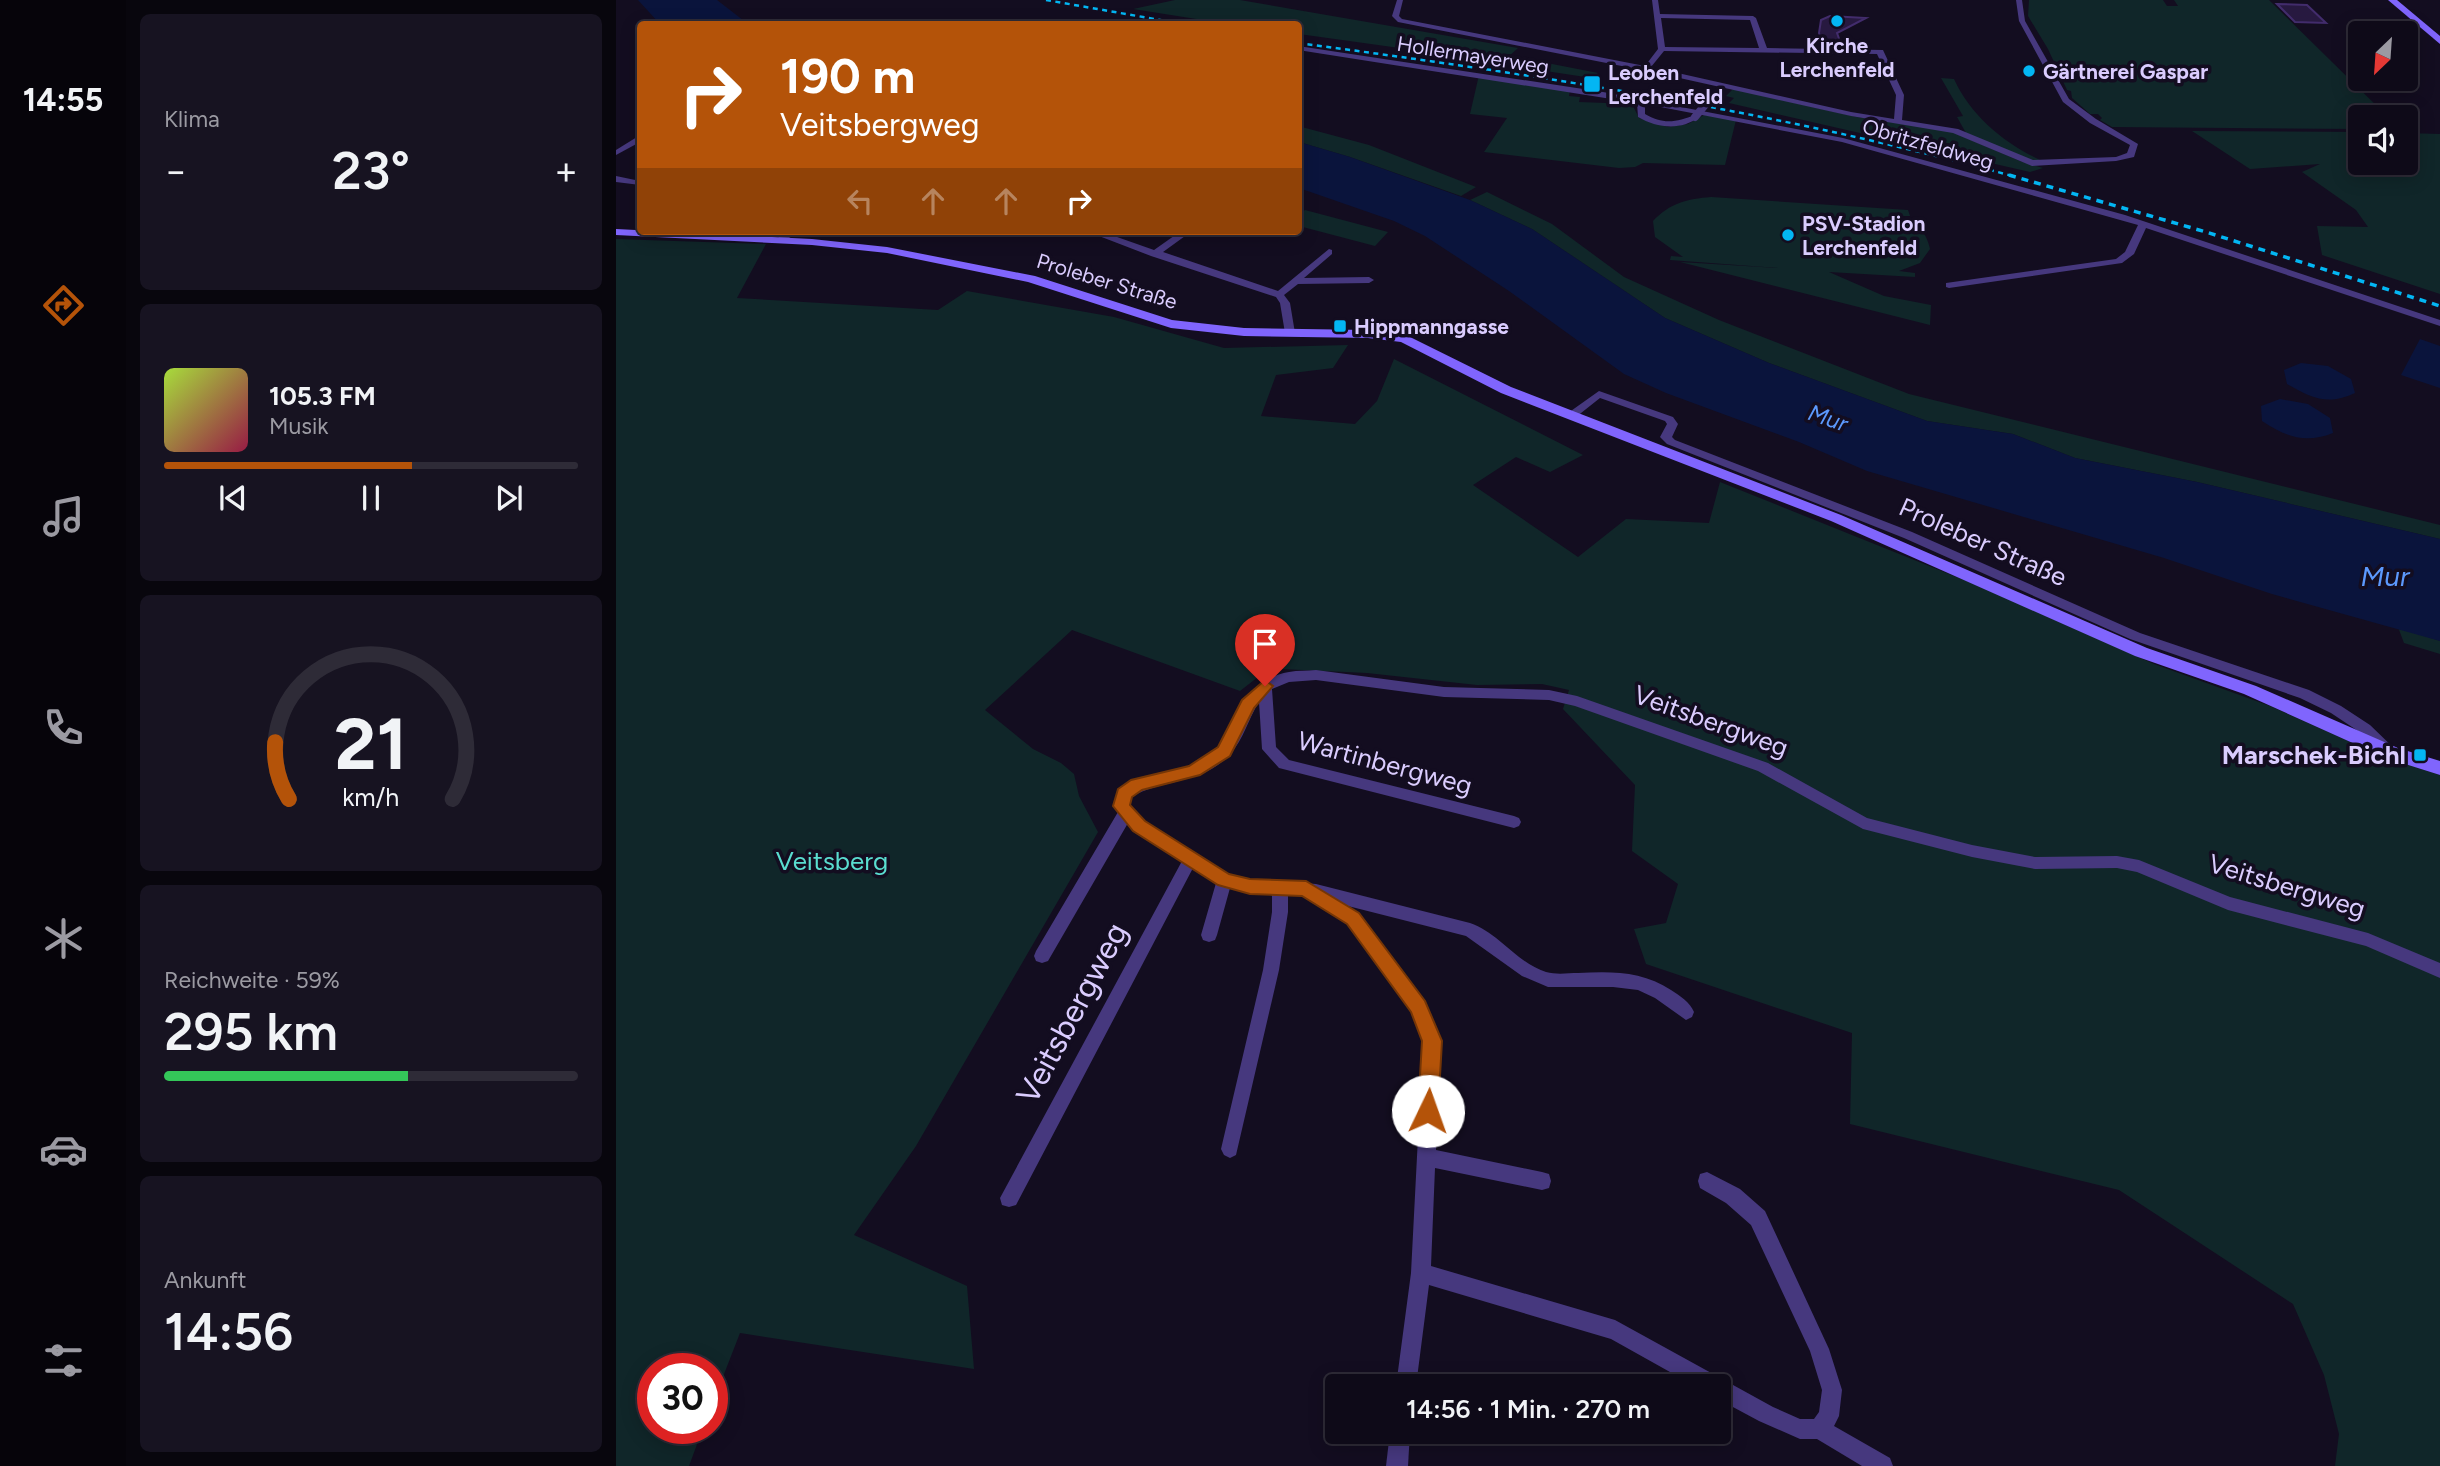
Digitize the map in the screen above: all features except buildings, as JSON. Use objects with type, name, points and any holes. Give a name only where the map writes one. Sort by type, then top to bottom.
[{"type":"main road","points":[[2392,0],[2440,41]]},
{"type":"main road","name":"Proleber Straße","points":[[616,232],[637,232]]},
{"type":"main road","name":"Proleber Straße","points":[[744,235],[787,236],[979,266],[1075,291],[1130,313],[1171,324],[1217,330],[1368,334],[1404,339],[1506,390],[1881,536],[2141,652],[2250,690],[2392,753],[2440,768]]},
{"type":"street","points":[[1400,0],[1395,16],[1400,20],[1527,46],[1521,50],[1531,56],[1579,57],[1645,68],[1898,122],[1955,131],[2032,163],[2101,160],[2131,155],[2135,150],[2134,144],[2093,121],[2062,94],[2022,21],[2019,0]]},
{"type":"street","points":[[1641,101],[1641,115],[1653,122],[1678,124],[1695,117],[1710,99],[1709,93],[1698,87],[1648,77],[1642,72],[1662,49],[1655,0]]},
{"type":"street","points":[[1658,16],[1753,18],[1764,51]]},
{"type":"street","name":"Hollermayerweg","points":[[1302,49],[1641,101]]},
{"type":"street","points":[[1662,49],[1880,52],[1900,95],[1898,122]]},
{"type":"street","name":"Obritzfeldweg","points":[[1641,101],[1843,140],[2143,224],[2440,323]]},
{"type":"street","points":[[616,153],[637,141]]},
{"type":"street","points":[[616,179],[637,182]]},
{"type":"street","points":[[1949,285],[2119,261],[2129,254],[2143,224]]},
{"type":"street","points":[[1102,235],[1279,295],[1284,303],[1290,333]]},
{"type":"street","points":[[1154,254],[1181,235]]},
{"type":"street","points":[[1279,295],[1329,252]]},
{"type":"street","points":[[1296,281],[1369,280]]},
{"type":"street","name":"Proleber Straße","points":[[1572,415],[1598,394],[1670,419],[1673,424],[1666,437],[1671,442],[1909,536],[2136,636],[2255,676],[2338,709],[2375,734],[2392,753]]},
{"type":"street","name":"Veitsbergweg","points":[[1265,686],[1296,675],[1316,675],[1444,692],[1549,695],[1577,701],[1763,766],[1863,823],[1972,852],[2035,863],[2117,862],[2139,866],[2228,903],[2368,940],[2440,971]]},
{"type":"street","points":[[1265,686],[1248,704],[1224,752],[1194,771],[1137,785],[1124,794],[1121,801],[1125,814],[1224,880],[1250,886],[1306,888],[1470,930],[1549,981],[1637,981],[1663,991],[1686,1012]]},
{"type":"street","name":"Wartinbergweg","points":[[1265,686],[1269,749],[1284,764],[1514,822]]},
{"type":"street","points":[[1042,956],[1125,814]]},
{"type":"street","name":"Veitsbergweg","points":[[1009,1198],[1191,858]]},
{"type":"street","points":[[1209,934],[1224,880]]},
{"type":"street","points":[[1230,1149],[1270,970],[1280,912],[1280,888]]},
{"type":"street","points":[[1306,888],[1353,919],[1418,1007],[1432,1041],[1421,1273],[1408,1374]]},
{"type":"street","points":[[1426,1157],[1542,1181]]},
{"type":"street","points":[[1707,1181],[1733,1196],[1758,1218],[1819,1349],[1832,1398],[1829,1416],[1819,1429]]},
{"type":"street","points":[[1421,1273],[1615,1330],[1766,1414],[1800,1429],[1819,1429],[1882,1466]]},
{"type":"street","points":[[1397,1466],[1399,1444]]},
{"type":"green space","points":[[1175,0],[1240,0],[1518,48],[1506,59],[1463,51],[1457,56],[1302,34],[1302,21],[1209,21],[1133,9]]},
{"type":"green space","points":[[2029,0],[2163,0],[2167,6],[2178,6],[2174,0],[2269,0],[2348,78],[2348,91],[2362,91],[2376,105],[2348,105],[2348,129],[2112,127],[2100,120],[2102,118],[2098,114],[2090,114],[2072,98],[2071,91],[2067,90],[2048,49],[2028,16]]},
{"type":"green space","points":[[1521,58],[1598,73],[1592,78],[1512,66]]},
{"type":"green space","points":[[1479,75],[1570,90],[1569,96],[1580,97],[1579,102],[1632,104],[1639,118],[1668,127],[1688,124],[1704,115],[1736,120],[1725,165],[1643,163],[1635,167],[1619,168],[1484,152],[1507,118],[1470,114]]},
{"type":"green space","points":[[1941,78],[1954,79],[1970,105],[1990,127],[2001,137],[2040,160],[2029,161],[1966,133],[1957,117],[1963,116]]},
{"type":"green space","points":[[1733,89],[1857,117],[1950,131],[2043,168],[2030,172],[1729,103],[1734,98],[1726,96]]},
{"type":"green space","points":[[1302,127],[1369,145],[1476,187],[1461,196],[1302,143]]},
{"type":"green space","points":[[2192,131],[2348,132],[2348,175],[2418,175],[2418,133],[2440,134],[2440,294],[2322,255],[2317,226],[2368,227],[2356,210],[2302,172],[2320,164],[2250,169]]},
{"type":"green space","points":[[1487,192],[1552,224],[1624,277],[1719,320],[1909,394],[2440,525],[2440,539],[2197,482],[2075,458],[2013,434],[1927,421],[1769,363],[1665,318],[1532,229],[1470,200]]},
{"type":"green space","points":[[1711,197],[1908,210],[1910,216],[1901,216],[1920,229],[1930,249],[1920,263],[1899,271],[1915,273],[1915,277],[1829,272],[1884,296],[1931,305],[1930,325],[1680,262],[1778,268],[1670,260],[1671,256],[1683,257],[1655,237],[1653,221],[1679,203]]},
{"type":"green space","points":[[1305,210],[1388,232],[1375,246],[1302,227],[1302,212]]},
{"type":"green space","name":"Veitsberg","points":[[616,239],[766,244],[737,298],[938,310],[967,291],[1114,317],[1224,348],[1348,345],[1333,368],[1276,375],[1261,416],[1355,424],[1377,401],[1394,359],[1583,455],[1550,472],[1516,457],[1473,485],[1578,557],[1626,519],[1709,523],[1720,482],[1969,582],[2154,664],[2270,706],[2389,759],[2440,775],[2440,1466],[2335,1466],[2339,1434],[2324,1375],[2293,1304],[2119,1190],[1850,1124],[1852,1033],[1646,964],[1634,929],[1666,923],[1678,884],[1632,851],[1635,785],[1563,709],[1569,690],[1542,684],[1477,685],[1367,673],[1281,669],[1258,677],[1240,691],[1072,630],[985,710],[1033,749],[1061,763],[1074,774],[1079,796],[1098,832],[916,1146],[854,1235],[967,1286],[974,1369],[740,1333],[728,1364],[728,1353],[637,1353],[637,1444],[697,1444],[689,1466],[616,1466]]},
{"type":"green space","points":[[2398,627],[2440,641],[2440,654],[2404,643]]},
{"type":"water","points":[[638,0],[717,0],[744,21],[657,21]]},
{"type":"water","name":"Mur","points":[[1302,143],[1470,200],[1532,229],[1665,318],[1769,363],[1927,421],[2013,434],[2075,458],[2197,482],[2440,539],[2440,641],[2272,594],[2164,558],[1867,471],[1799,442],[1666,393],[1624,374],[1509,291],[1425,236],[1394,221],[1302,189]]},
{"type":"water","points":[[2420,339],[2440,346],[2440,388],[2401,375]]},
{"type":"water","points":[[2301,363],[2328,366],[2351,379],[2355,393],[2336,399],[2320,399],[2287,384],[2284,370]]},
{"type":"water","points":[[2280,399],[2308,404],[2330,418],[2333,433],[2313,438],[2296,437],[2262,421],[2261,406]]},
{"type":"railway","points":[[1046,0],[1166,21]]},
{"type":"railway","points":[[1302,44],[1569,82],[1749,114],[2015,177]]},
{"type":"railway","points":[[2009,175],[2015,177]]},
{"type":"railway","points":[[2015,177],[2206,232],[2440,306]]},
{"type":"place","name":"Kirche Lerchenfeld","points":[[1837,21]]},
{"type":"place","name":"Gärtnerei Gaspar","points":[[2029,71]]},
{"type":"place","name":"Leoben Lerchenfeld","points":[[1592,84]]},
{"type":"place","name":"PSV-Stadion Lerchenfeld","points":[[1788,235]]},
{"type":"place","name":"Hippmanngasse","points":[[1340,326]]},
{"type":"place","name":"Marschek-Bichl","points":[[2420,755]]},
{"type":"route","points":[[1265,686],[1248,704],[1224,752],[1194,771],[1137,785],[1124,794],[1121,801],[1125,814],[1139,826],[1224,880],[1250,886],[1306,888],[1353,919],[1418,1007],[1432,1041],[1428,1111]]}]
